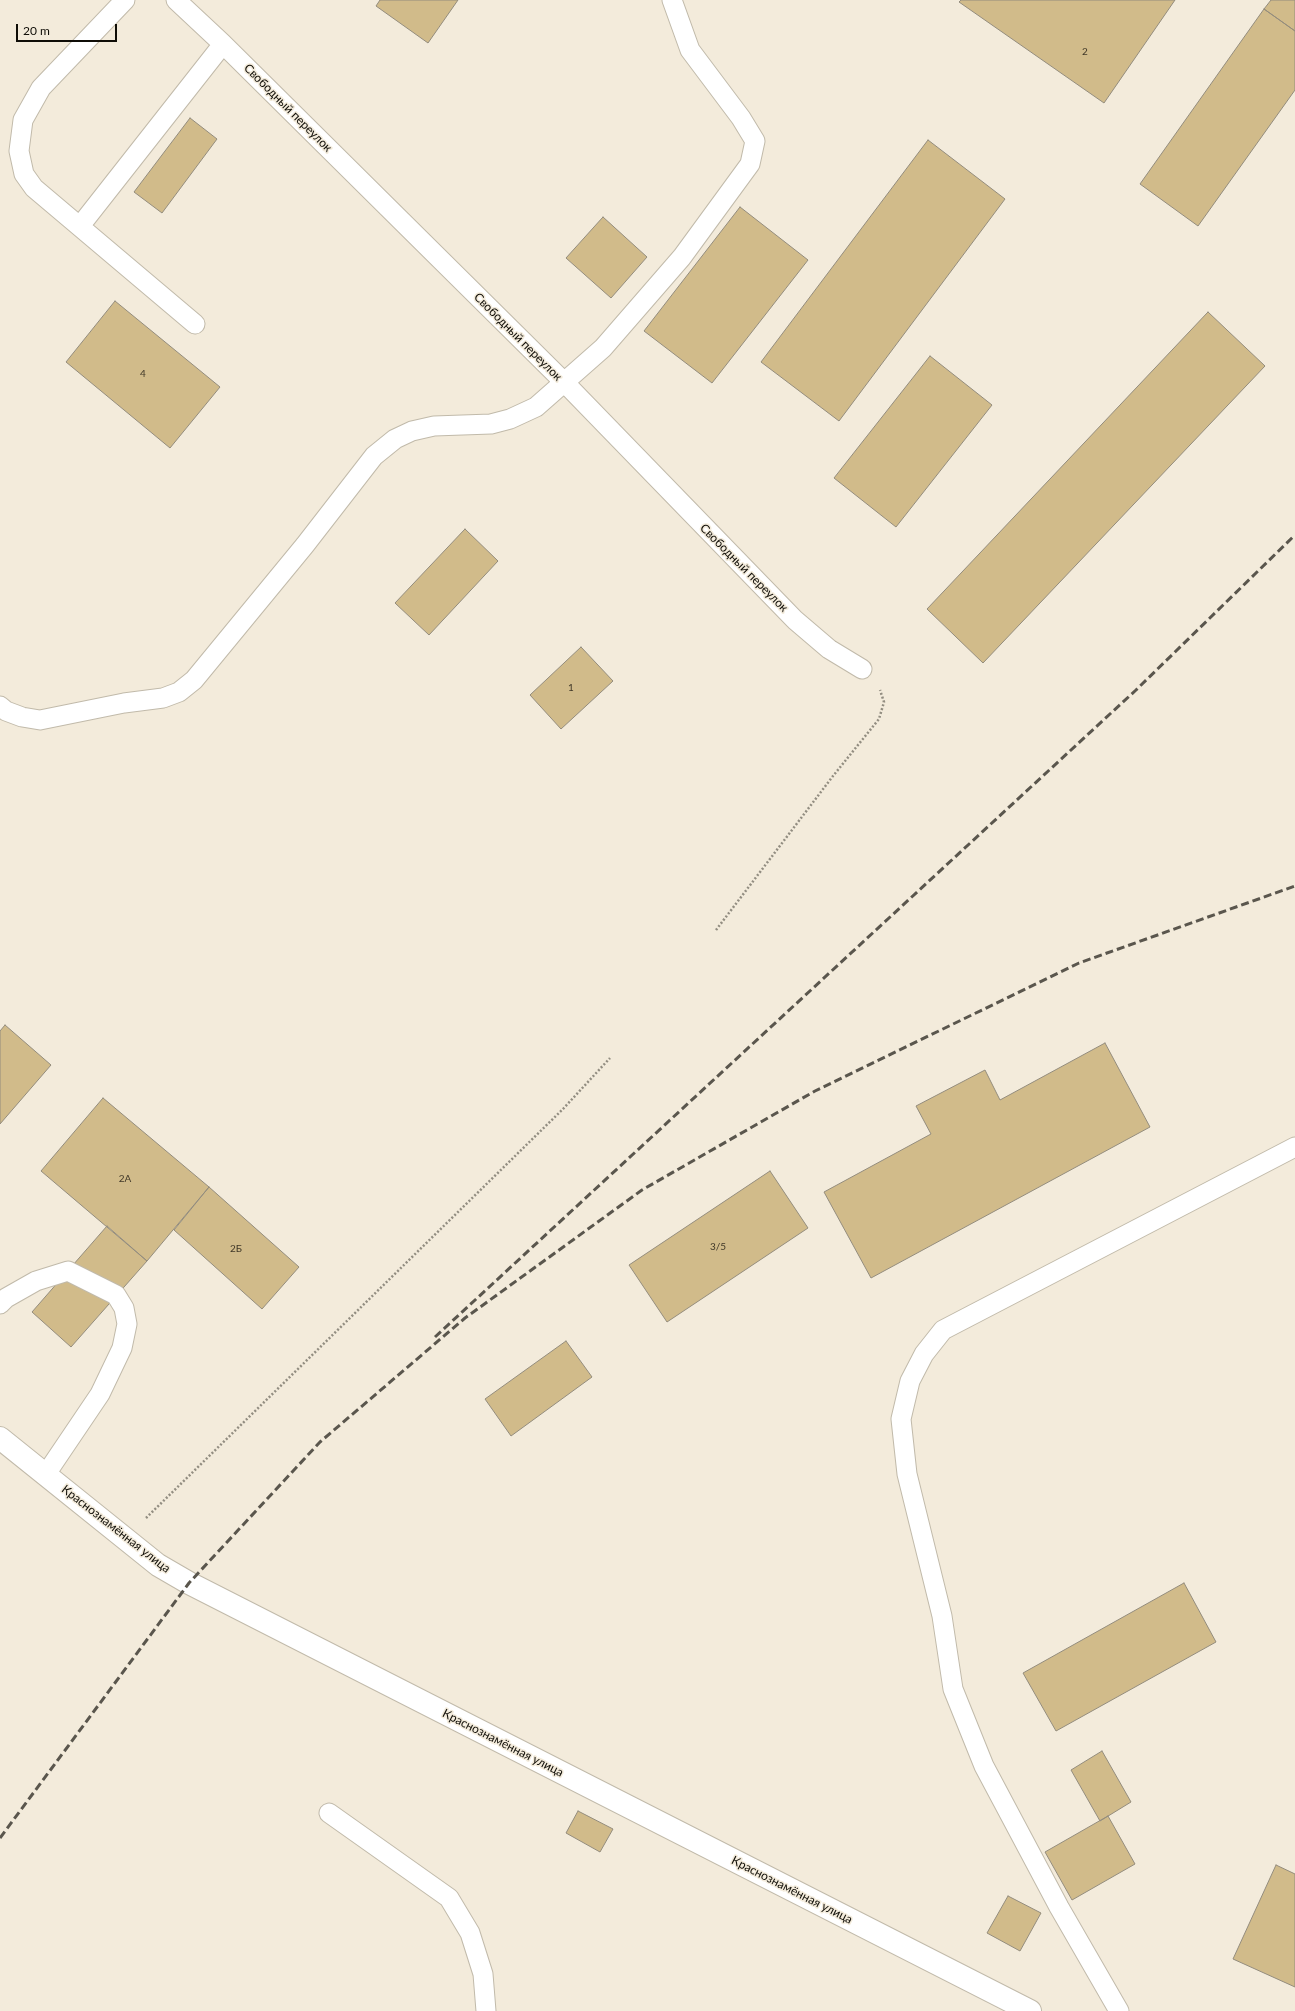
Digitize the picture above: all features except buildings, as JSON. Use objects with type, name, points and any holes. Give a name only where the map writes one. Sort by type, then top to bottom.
[{"type":"main road","name":"Краснознамённая улица","points":[[0,1438],[158,1565],[189,1583],[1030,2011]]},
{"type":"lane","points":[[125,0],[41,88],[23,120],[19,151],[24,174],[34,188],[195,324]]},
{"type":"lane","name":"Свободный переулок","points":[[176,0],[224,44],[565,384],[795,620],[829,649],[862,669]]},
{"type":"lane","points":[[0,706],[6,711],[22,717],[40,720],[124,703],[163,698],[179,692],[194,680],[305,545],[374,456],[395,439],[412,431],[434,426],[490,424],[510,419],[536,408],[565,384],[603,348],[682,257],[750,164],[755,142],[742,118],[690,50],[672,0]]},
{"type":"lane","points":[[80,226],[224,44]]},
{"type":"lane","points":[[1119,2011],[1059,1907],[984,1766],[953,1689],[942,1616],[907,1474],[901,1419],[910,1381],[924,1354],[943,1330],[1295,1147]]},
{"type":"lane","points":[[0,1304],[36,1281],[68,1271],[116,1296],[124,1308],[127,1324],[122,1348],[100,1394],[46,1474]]},
{"type":"lane","points":[[329,1813],[449,1898],[470,1933],[483,1974],[486,2011]]},
{"type":"path","points":[[716,930],[833,776],[879,719],[884,702],[877,682],[862,669]]},
{"type":"path","points":[[125,1539],[558,1114],[610,1058]]},
{"type":"railway","points":[[435,1337],[1136,690],[1295,535]]},
{"type":"railway","points":[[0,1838],[189,1583],[320,1442],[465,1318],[642,1190],[815,1091],[1079,963],[1295,886]]}]
